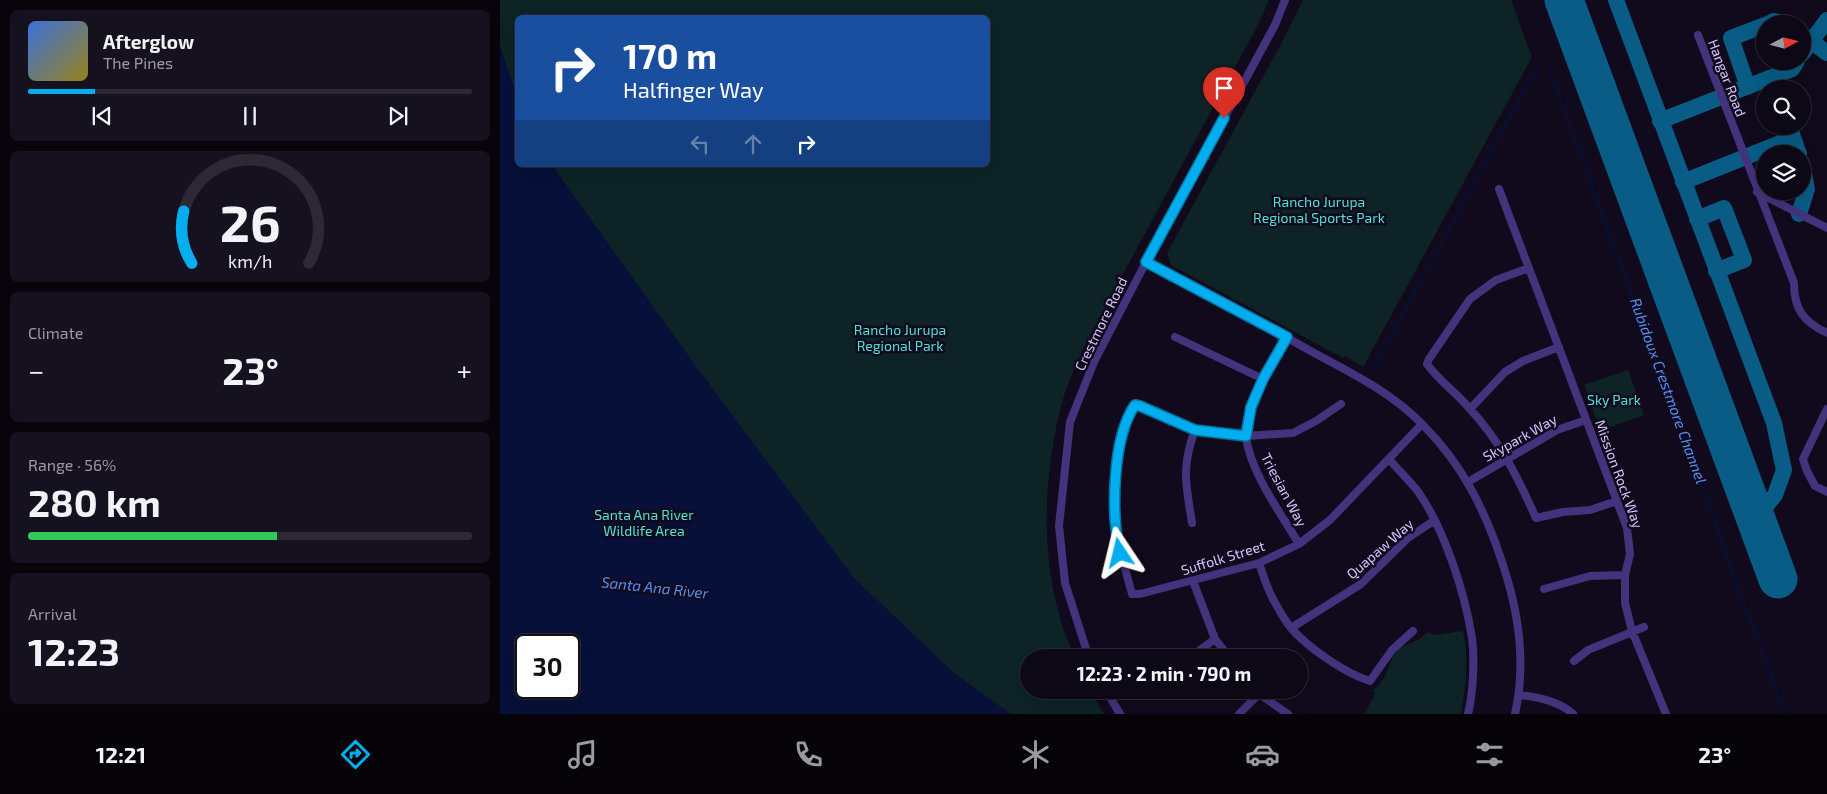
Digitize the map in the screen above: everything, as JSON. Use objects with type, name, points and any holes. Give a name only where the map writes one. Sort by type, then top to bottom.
[{"type":"street","name":"Crestmore Road","points":[[1086,649],[1065,583],[1059,526],[1070,422],[1094,362],[1146,262],[1275,25],[1285,0]]},
{"type":"street","name":"Hangar Road","points":[[1698,35],[1756,189]]},
{"type":"street","name":"Mission Rock Way","points":[[1499,189],[1627,528],[1630,554],[1625,575],[1625,603],[1632,632],[1666,714]]},
{"type":"street","name":"Hangar Road","points":[[1760,200],[1794,284],[1794,294],[1801,314],[1811,325],[1827,333]]},
{"type":"street","points":[[1773,200],[1827,228]]},
{"type":"street","points":[[1146,262],[1287,337],[1386,394],[1422,424],[1447,452],[1468,482],[1493,534],[1510,585],[1520,640],[1519,695],[1515,714]]},
{"type":"street","points":[[1529,268],[1496,280],[1470,299],[1427,364],[1490,433],[1508,459],[1536,518],[1563,512],[1590,510],[1617,501]]},
{"type":"street","points":[[1175,336],[1263,379]]},
{"type":"street","name":"Triesian Way","points":[[1287,337],[1263,379],[1251,407],[1246,436],[1250,456],[1258,474],[1299,544]]},
{"type":"street","points":[[1470,409],[1505,372],[1523,361],[1559,347]]},
{"type":"street","points":[[1192,523],[1185,477],[1187,450],[1195,430],[1246,436],[1293,433],[1316,421],[1341,404]]},
{"type":"street","name":"Suffolk Street","points":[[1195,430],[1140,406],[1135,405],[1130,412],[1123,432],[1114,486],[1116,536],[1132,594],[1140,594],[1259,563],[1299,544],[1330,520],[1422,424]]},
{"type":"street","points":[[1827,409],[1803,459],[1807,472],[1815,486],[1827,492]]},
{"type":"street","name":"Skypark Way","points":[[1468,482],[1557,430],[1586,420]]},
{"type":"street","points":[[1389,459],[1418,492],[1435,520],[1456,572],[1472,640],[1472,695],[1468,714]]},
{"type":"street","name":"Quapaw Way","points":[[1292,628],[1361,584],[1408,538],[1435,520]]},
{"type":"street","points":[[1259,563],[1272,598],[1292,628],[1315,649],[1337,665],[1370,681],[1392,650],[1414,631]]},
{"type":"street","points":[[1544,589],[1590,576],[1625,575]]},
{"type":"street","points":[[1193,581],[1215,638],[1223,649]]},
{"type":"street","points":[[1574,661],[1588,650],[1644,627]]},
{"type":"street","points":[[1201,649],[1215,638]]},
{"type":"street","points":[[1519,695],[1550,701],[1567,708],[1573,714]]},
{"type":"street","points":[[1111,699],[1120,714]]},
{"type":"street","points":[[1239,714],[1251,699]]},
{"type":"street","points":[[1267,699],[1288,714]]},
{"type":"green space","points":[[500,0],[1269,0],[1260,21],[1090,335],[1075,366],[1063,399],[1050,462],[1047,495],[1047,529],[1049,563],[1054,595],[1072,649],[1020,649],[1020,699],[1095,699],[1104,714],[500,714]]},
{"type":"green space","name":"Rancho Jurupa Regional Sports Park","points":[[1303,0],[1511,0],[1532,57],[1363,367],[1171,265],[1167,253]]},
{"type":"green space","name":"Sky Park","points":[[1628,370],[1644,415],[1600,431],[1584,385]]},
{"type":"green space","points":[[1463,631],[1466,673],[1461,714],[1364,714],[1375,694],[1373,690],[1382,681],[1391,660],[1400,648],[1419,639],[1428,632],[1434,635]]},
{"type":"water","name":"Santa Ana River","points":[[500,45],[515,92],[515,167],[553,167],[690,358],[853,577],[953,672],[1011,714],[500,714]]},
{"type":"waterway","name":"Rubidoux Crestmore Channel","points":[[1371,373],[1537,67]]},
{"type":"waterway","name":"Rubidoux Crestmore Channel","points":[[1549,68],[1780,701],[1787,714]]},
{"type":"taxiway","points":[[1616,0],[1774,423],[1784,470],[1775,495],[1762,511],[1753,511]]},
{"type":"taxiway","points":[[1811,42],[1827,20]]},
{"type":"taxiway","points":[[1748,87],[1731,38],[1756,28]]},
{"type":"taxiway","points":[[1811,41],[1827,53]]},
{"type":"taxiway","points":[[1660,121],[1789,70]]},
{"type":"taxiway","points":[[1792,135],[1796,145]]},
{"type":"taxiway","points":[[1683,182],[1793,138]]},
{"type":"taxiway","points":[[1799,214],[1803,200]]},
{"type":"taxiway","points":[[1697,219],[1724,208],[1744,260],[1716,271]]},
{"type":"runway","points":[[1564,0],[1778,579]]},
{"type":"route","points":[[1120,553],[1116,536],[1114,486],[1123,432],[1130,412],[1135,405],[1195,430],[1246,436],[1251,407],[1263,379],[1287,337],[1146,262],[1224,118]]},
{"type":"park label","name":"Rancho Jurupa Regional Park","points":[[900,338]]},
{"type":"park label","name":"Santa Ana River Wildlife Area","points":[[644,524]]}]
